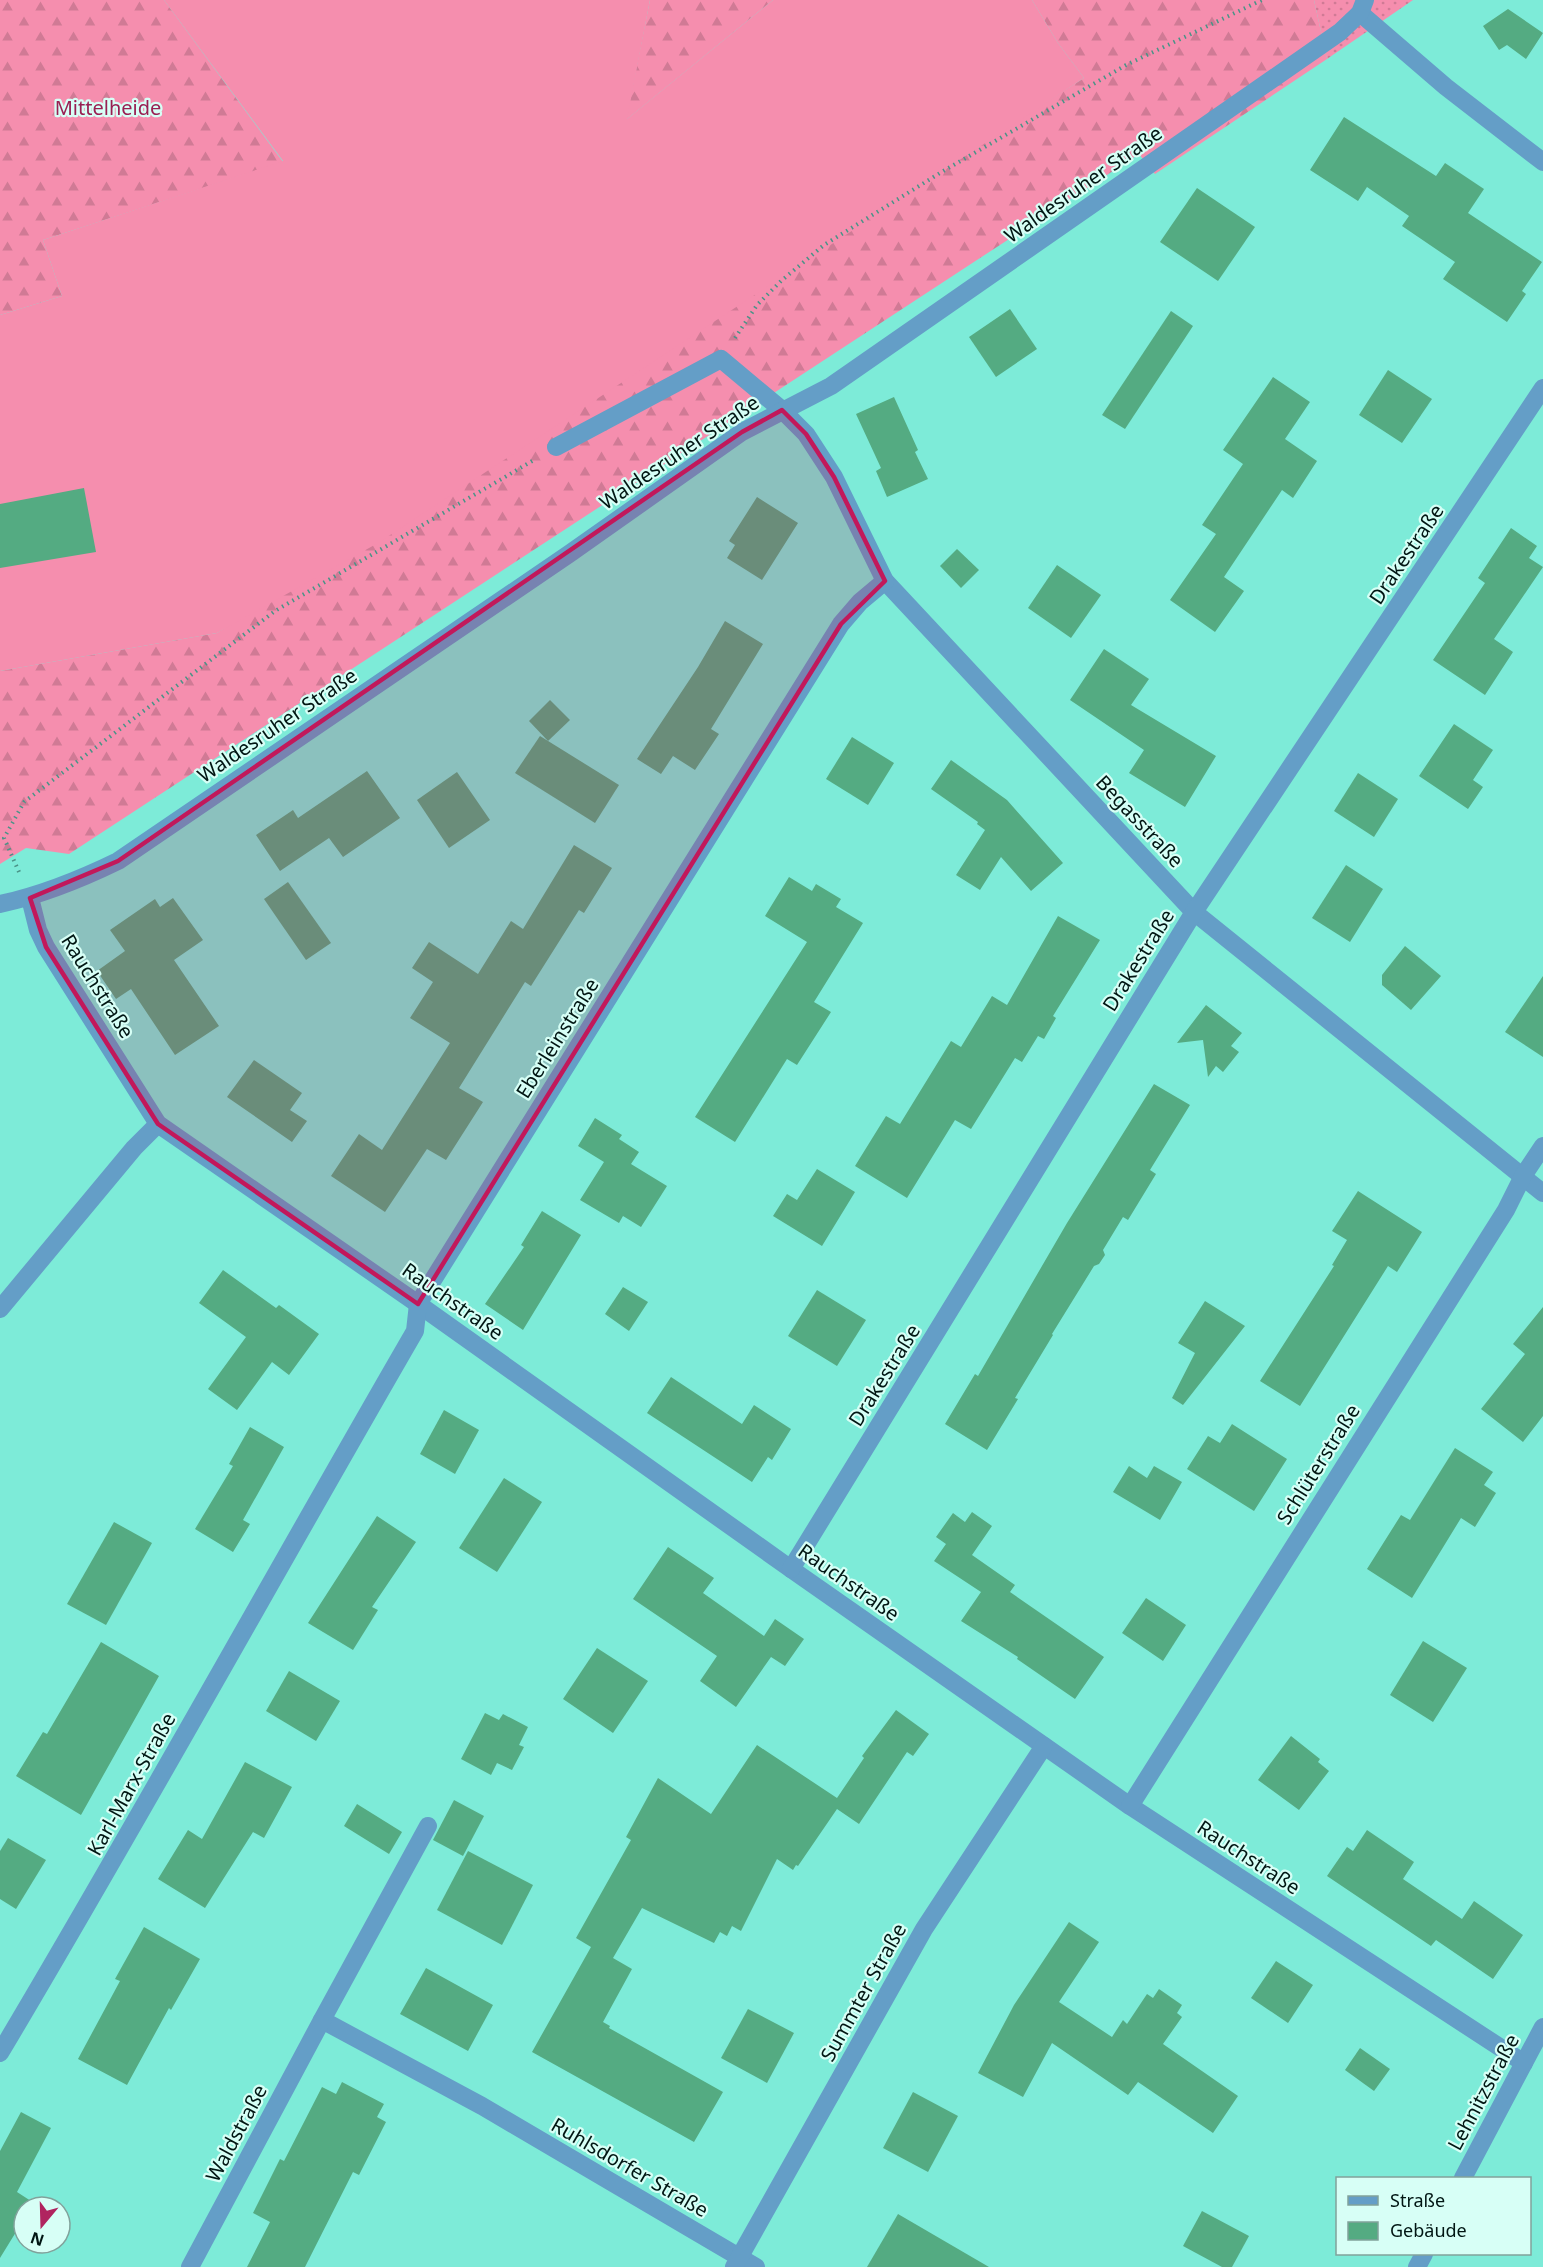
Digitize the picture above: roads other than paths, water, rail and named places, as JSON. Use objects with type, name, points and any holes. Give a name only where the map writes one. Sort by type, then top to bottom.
[{"type":"street","points":[[1362,7],[1446,87],[1543,162]]},
{"type":"street","name":"Waldesruher Straße","points":[[0,904],[30,898],[83,878],[118,861],[569,554],[742,432],[831,386],[1340,32],[1362,7]]},
{"type":"street","name":"Begasstraße","points":[[556,447],[721,359],[782,410],[806,434],[834,477],[885,581],[1194,912],[1543,1193]]},
{"type":"street","name":"Drakestraße","points":[[791,1569],[1194,912],[1543,388]]},
{"type":"street","name":"Eberleinstraße","points":[[297,1536],[416,1331],[418,1304],[841,624],[860,602],[885,581]]},
{"type":"street","name":"Rauchstraße","points":[[30,898],[38,930],[46,947],[158,1124],[418,1304],[1130,1806],[1524,2063]]},
{"type":"street","points":[[0,1309],[134,1148],[158,1124]]},
{"type":"street","name":"Schlüterstraße","points":[[1130,1806],[1506,1210],[1523,1176],[1543,1146]]},
{"type":"street","name":"Karl-Marx-Straße","points":[[0,2053],[98,1890],[297,1536]]},
{"type":"street","name":"Summter Straße","points":[[737,2262],[924,1929],[1044,1746]]},
{"type":"street","name":"Waldstraße","points":[[190,2267],[321,2020],[428,1826]]},
{"type":"street","name":"Ruhlsdorfer Straße","points":[[321,2020],[482,2106],[737,2262],[756,2267]]},
{"type":"street","name":"Lehnitzstraße","points":[[1465,2177],[1543,2027]]},
{"type":"park label","name":"Mittelheide","points":[[108,107]]}]
